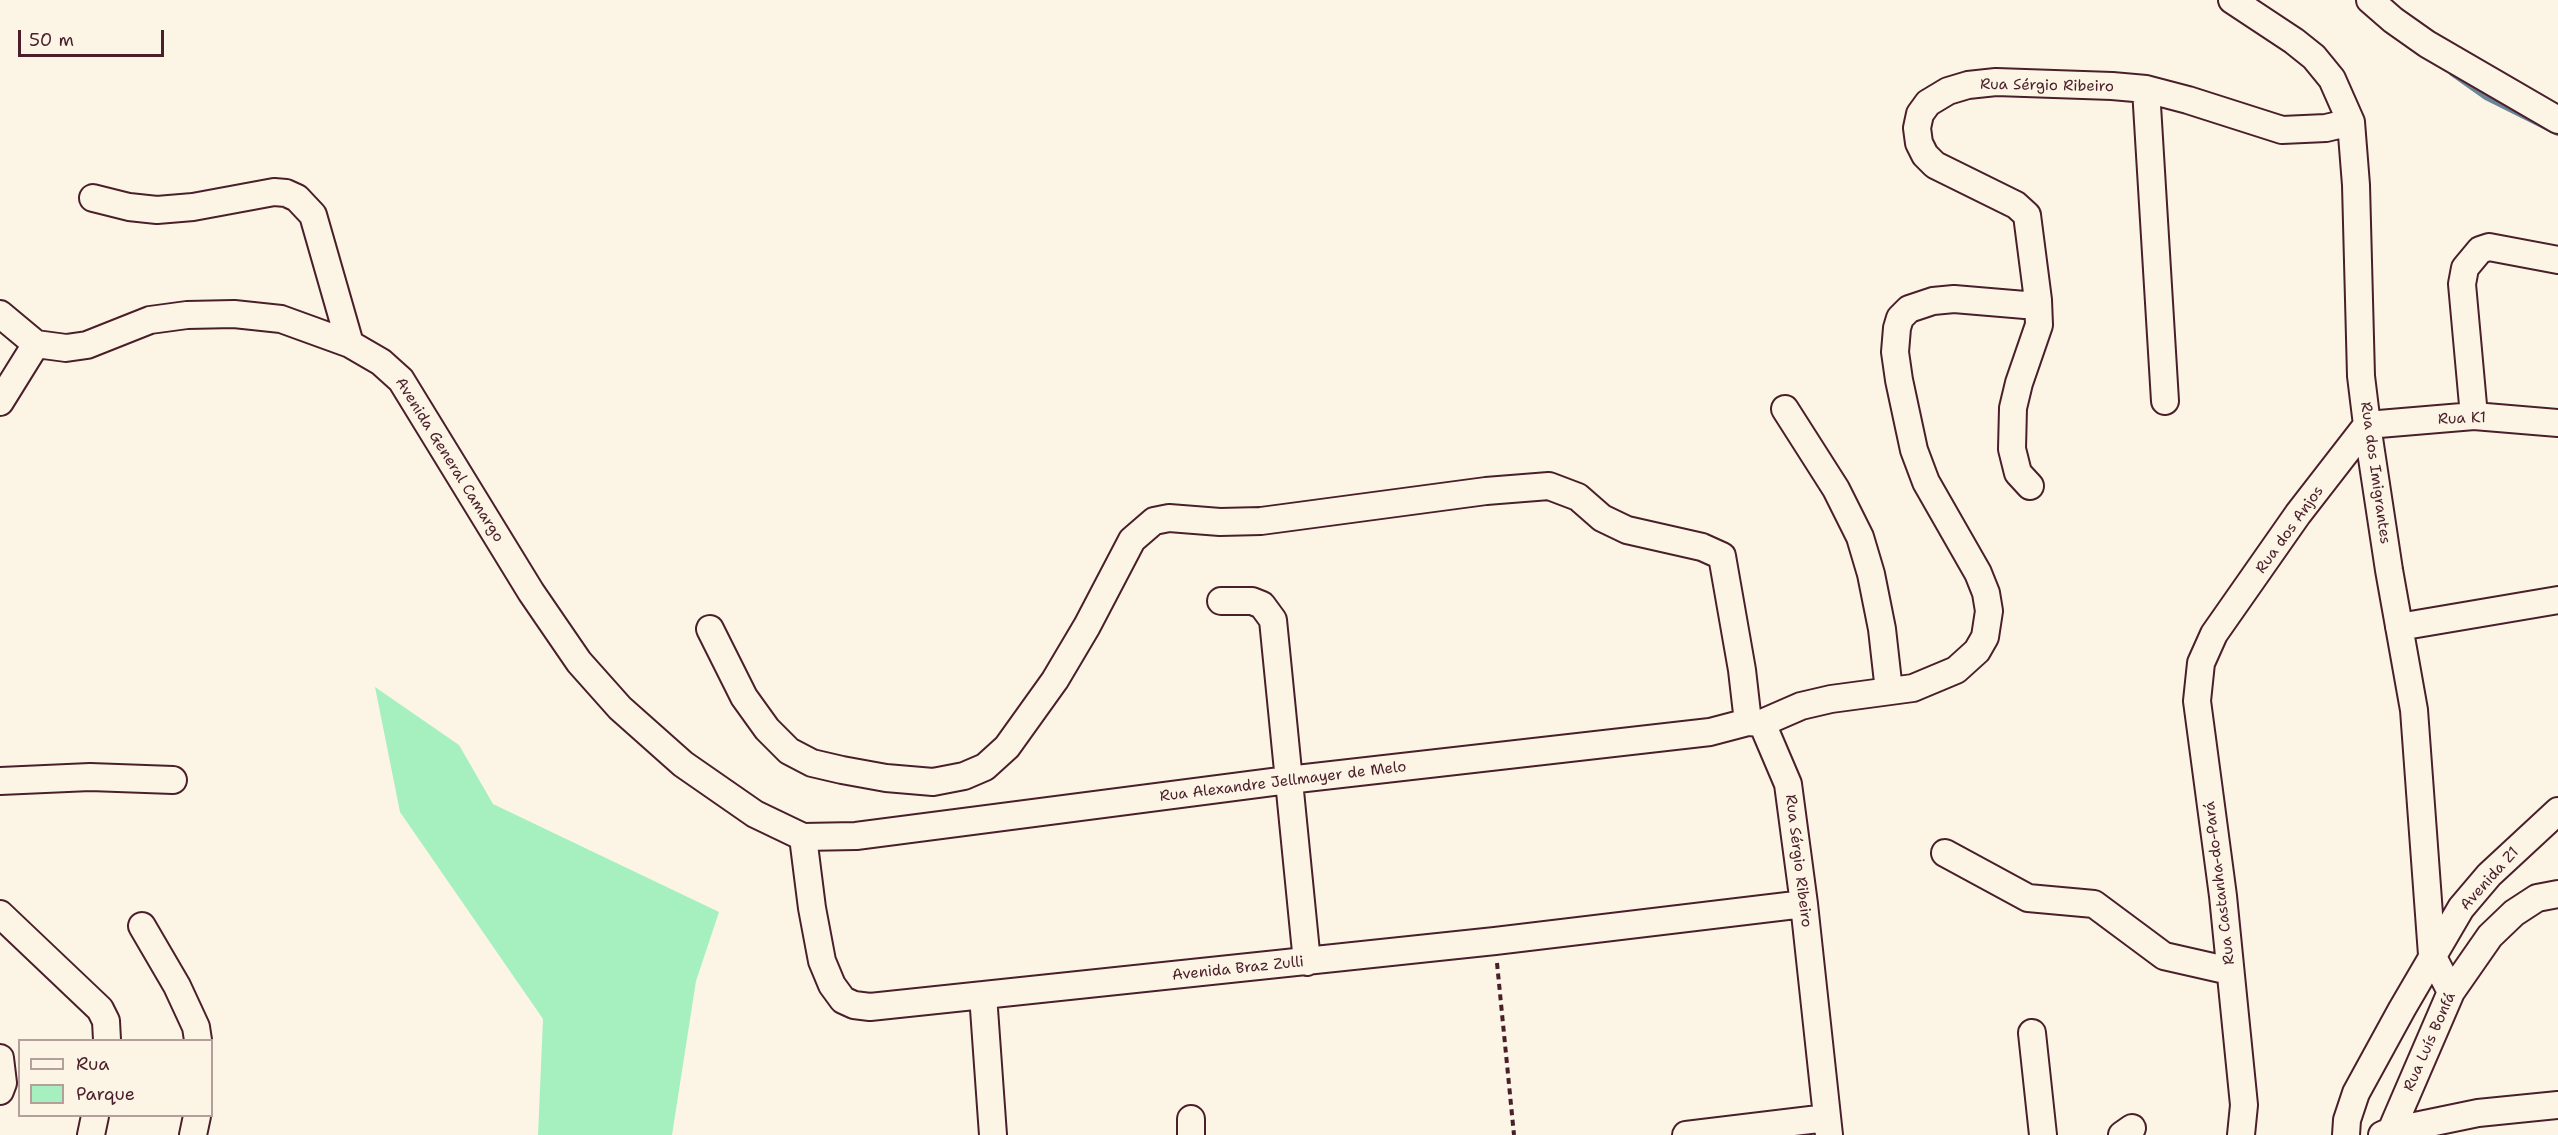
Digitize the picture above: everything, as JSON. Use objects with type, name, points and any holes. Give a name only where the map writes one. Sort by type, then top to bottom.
[{"type":"street","name":"Rua dos Imigrantes","points":[[2232,0],[2314,57],[2332,79],[2351,122],[2356,185],[2361,376],[2399,627],[2414,710],[2432,955],[2451,992]]},
{"type":"street","points":[[2370,0],[2392,20],[2427,44],[2558,120]]},
{"type":"street","name":"Rua Sérgio Ribeiro","points":[[2038,300],[2027,215],[2016,205],[1935,165],[1925,155],[1919,143],[1917,128],[1920,114],[1928,103],[1948,91],[1968,85],[1996,82],[2112,86],[2146,89],[2282,130],[2326,128],[2351,122]]},
{"type":"street","points":[[2146,89],[2164,401]]},
{"type":"street","points":[[93,198],[129,207],[157,210],[193,207],[274,192],[286,193],[297,198],[313,215],[350,344]]},
{"type":"street","points":[[2474,416],[2462,284],[2465,268],[2480,250],[2489,248],[2558,260]]},
{"type":"street","points":[[1755,723],[1811,704],[1913,688],[1956,670],[1977,651],[1985,637],[1989,611],[1986,593],[1978,573],[1926,482],[1914,450],[1900,390],[1895,352],[1897,328],[1900,318],[1909,309],[1933,301],[1954,299],[2025,304],[2038,300],[2039,325],[2013,408],[2014,465],[2030,486]]},
{"type":"street","points":[[0,314],[36,344],[0,402]]},
{"type":"street","name":"Avenida General Camargo","points":[[36,344],[66,348],[77,347],[150,320],[187,315],[234,314],[281,319],[350,344],[381,362],[401,380],[531,592],[579,662],[613,700],[682,764],[755,814],[803,837]]},
{"type":"street","points":[[1785,409],[1836,489],[1860,537],[1871,574],[1880,618],[1889,691]]},
{"type":"street","name":"Rua K1","points":[[2367,425],[2474,416],[2558,423]]},
{"type":"street","name":"Rua dos Anjos","points":[[2214,634],[2298,514],[2367,425]]},
{"type":"street","name":"Rua Sérgio Ribeiro","points":[[710,629],[744,697],[766,729],[789,751],[812,763],[842,770],[886,778],[933,782],[964,776],[985,767],[1007,747],[1055,680],[1087,626],[1132,540],[1154,521],[1169,518],[1221,522],[1261,521],[1486,491],[1549,486],[1578,497],[1602,518],[1627,530],[1702,547],[1722,556],[1755,723],[1788,784],[1804,904],[1828,1127]]},
{"type":"street","points":[[2399,627],[2558,600]]},
{"type":"street","points":[[1221,602],[1252,602],[1263,605],[1273,620],[1307,962]]},
{"type":"street","name":"Rua Castanha-do-Pará","points":[[2214,634],[2201,663],[2197,701],[2244,1105],[2241,1135]]},
{"type":"street","name":"Rua Alexandre Jellmayer de Melo","points":[[803,837],[856,836],[1288,780],[1710,732],[1755,723]]},
{"type":"street","points":[[0,781],[90,777],[173,780]]},
{"type":"street","name":"Avenida Z1","points":[[2346,1135],[2347,1120],[2356,1093],[2432,955],[2462,908],[2489,875],[2558,811]]},
{"type":"street","name":"Avenida Braz Zulli","points":[[803,837],[812,908],[822,961],[832,985],[843,1000],[854,1005],[870,1007],[1307,962],[1804,904]]},
{"type":"street","points":[[1945,853],[2028,898],[2094,904],[2164,956],[2230,971]]},
{"type":"street","name":"Rua Luís Bonfá","points":[[2387,1133],[2451,992],[2490,936],[2514,913],[2536,898],[2558,894]]},
{"type":"street","points":[[0,914],[100,1009],[106,1021],[107,1039]]},
{"type":"street","points":[[142,926],[177,986],[196,1027],[198,1039]]},
{"type":"street","points":[[983,995],[993,1135]]},
{"type":"street","points":[[2032,1033],[2043,1135]]},
{"type":"street","points":[[0,1058],[3,1083],[0,1091]]},
{"type":"street","points":[[2387,1133],[2478,1113],[2558,1105]]},
{"type":"street","points":[[91,1135],[95,1117]]},
{"type":"street","points":[[193,1135],[197,1117]]},
{"type":"street","points":[[1686,1135],[1828,1127]]},
{"type":"path","points":[[1495,941],[1514,1135]]},
{"type":"green space","points":[[375,687],[459,745],[493,804],[719,912],[696,981],[672,1135],[538,1135],[543,1019],[400,812]]},
{"type":"waterway","points":[[2452,73],[2486,97],[2558,133]]}]
